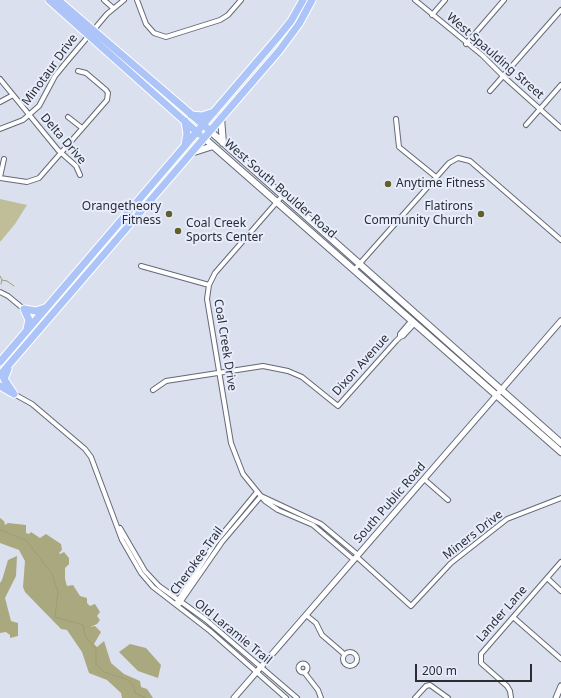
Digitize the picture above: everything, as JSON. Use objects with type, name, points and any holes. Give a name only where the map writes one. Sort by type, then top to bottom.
[{"type":"main road","name":"West South Boulder Road","points":[[49,0],[91,32],[210,131],[418,316],[499,392]]},
{"type":"main road","name":"West South Boulder Road","points":[[58,0],[197,132],[414,321],[499,392]]},
{"type":"main road","points":[[0,362],[286,28],[303,0]]},
{"type":"main road","points":[[0,375],[282,48],[299,24],[312,0]]},
{"type":"main road","points":[[191,115],[202,116],[215,112]]},
{"type":"main road","points":[[221,118],[223,143]]},
{"type":"main road","points":[[185,121],[187,134],[185,146]]},
{"type":"main road","points":[[191,153],[213,146]]},
{"type":"main road","points":[[24,309],[36,312],[47,306]]},
{"type":"main road","points":[[24,309],[29,320],[25,332]]},
{"type":"main road","points":[[34,335],[37,325],[36,320]]},
{"type":"main road","points":[[11,362],[4,379],[14,394]]},
{"type":"main road","points":[[0,386],[14,394]]},
{"type":"main road","points":[[499,392],[561,443]]},
{"type":"main road","points":[[499,392],[561,452]]},
{"type":"street","points":[[104,0],[112,8]]},
{"type":"street","name":"Minotaur Drive","points":[[0,129],[16,124],[39,106],[55,76],[112,8],[124,0]]},
{"type":"street","points":[[137,0],[146,24],[154,33],[166,37],[220,20],[228,15],[241,0]]},
{"type":"street","name":"West Spaulding Street","points":[[416,0],[466,44],[482,56],[561,128]]},
{"type":"street","points":[[432,15],[445,0]]},
{"type":"street","points":[[466,44],[504,0]]},
{"type":"street","points":[[490,91],[561,10]]},
{"type":"street","points":[[4,159],[0,177],[26,182],[34,181],[61,153],[107,100],[108,93],[86,73],[78,71]]},
{"type":"street","name":"Delta Drive","points":[[0,79],[61,153],[76,166],[80,175]]},
{"type":"street","points":[[526,125],[561,85]]},
{"type":"street","points":[[0,102],[13,95]]},
{"type":"street","points":[[68,117],[82,128]]},
{"type":"street","points":[[396,119],[399,147],[436,177]]},
{"type":"street","points":[[355,269],[436,177],[454,160],[463,158],[470,161],[561,240]]},
{"type":"street","name":"Coal Creek Drive","points":[[283,195],[215,273],[209,286],[207,299],[232,443],[238,464],[246,479],[261,496],[272,506],[313,525],[357,557]]},
{"type":"street","points":[[140,266],[209,286]]},
{"type":"street","points":[[0,292],[8,296],[36,320]]},
{"type":"street","name":"Dixon Avenue","points":[[219,372],[263,366],[288,371],[312,383],[338,406],[400,337],[400,334],[418,316]]},
{"type":"street","name":"South Public Road","points":[[234,698],[561,322]]},
{"type":"street","points":[[153,390],[166,381],[219,372]]},
{"type":"street","name":"Old Laramie Trail","points":[[14,394],[32,404],[88,453],[122,540],[141,573],[154,587],[205,619],[297,698]]},
{"type":"street","points":[[424,479],[448,500]]},
{"type":"street","name":"Cherokee Trail","points":[[178,602],[215,543],[257,492]]},
{"type":"street","name":"Cherokee Trail","points":[[178,602],[222,542],[261,496]]},
{"type":"street","name":"Miners Drive","points":[[357,557],[411,606],[451,563],[507,519],[561,498]]},
{"type":"street","name":"Lander Lane","points":[[511,698],[510,691],[481,663],[481,654],[561,562]]},
{"type":"street","points":[[547,578],[561,591]]},
{"type":"street","name":"Old Laramie Trail","points":[[178,602],[286,698]]},
{"type":"street","points":[[306,615],[321,629],[322,635],[344,654]]},
{"type":"street","points":[[513,617],[561,659]]},
{"type":"street","points":[[304,672],[318,690],[321,698]]},
{"type":"street","points":[[415,698],[426,686],[430,684],[448,698]]},
{"type":"street","points":[[556,698],[561,686]]},
{"type":"green space","points":[[0,199],[27,205],[15,224],[0,242]]},
{"type":"shaded area","points":[[0,518],[4,521],[5,525],[8,523],[26,525],[26,533],[29,534],[31,532],[40,538],[46,534],[61,544],[62,550],[59,553],[64,552],[69,558],[69,564],[65,568],[65,579],[67,586],[73,585],[80,596],[87,598],[87,603],[90,606],[95,604],[100,612],[97,616],[100,620],[97,624],[90,627],[95,626],[101,632],[94,644],[97,647],[104,641],[111,663],[124,674],[140,681],[141,687],[147,689],[153,698],[122,698],[121,693],[107,680],[89,673],[82,652],[67,630],[61,629],[25,592],[23,587],[25,561],[19,550],[0,543]]},
{"type":"shaded area","points":[[17,556],[16,576],[5,598],[11,621],[18,623],[18,636],[10,638],[10,635],[6,632],[0,633],[0,583],[8,560]]},
{"type":"shaded area","points":[[130,644],[146,648],[161,665],[158,678],[138,671],[119,652]]},
{"type":"waterway","points":[[0,276],[2,280],[1,284]]},
{"type":"waterway","points":[[2,280],[7,281],[14,286]]},
{"type":"waterway","points":[[0,530],[26,540],[52,574],[58,592],[55,617],[83,625],[85,636],[96,649],[96,665],[104,672],[126,679],[134,686],[135,693],[146,698]]},
{"type":"place","name":"Anytime Fitness","points":[[388,184]]},
{"type":"place","name":"Orangetheory Fitness","points":[[169,214]]},
{"type":"place","name":"Flatirons Community Church","points":[[481,214]]},
{"type":"place","name":"Coal Creek Sports Center","points":[[178,231]]}]
